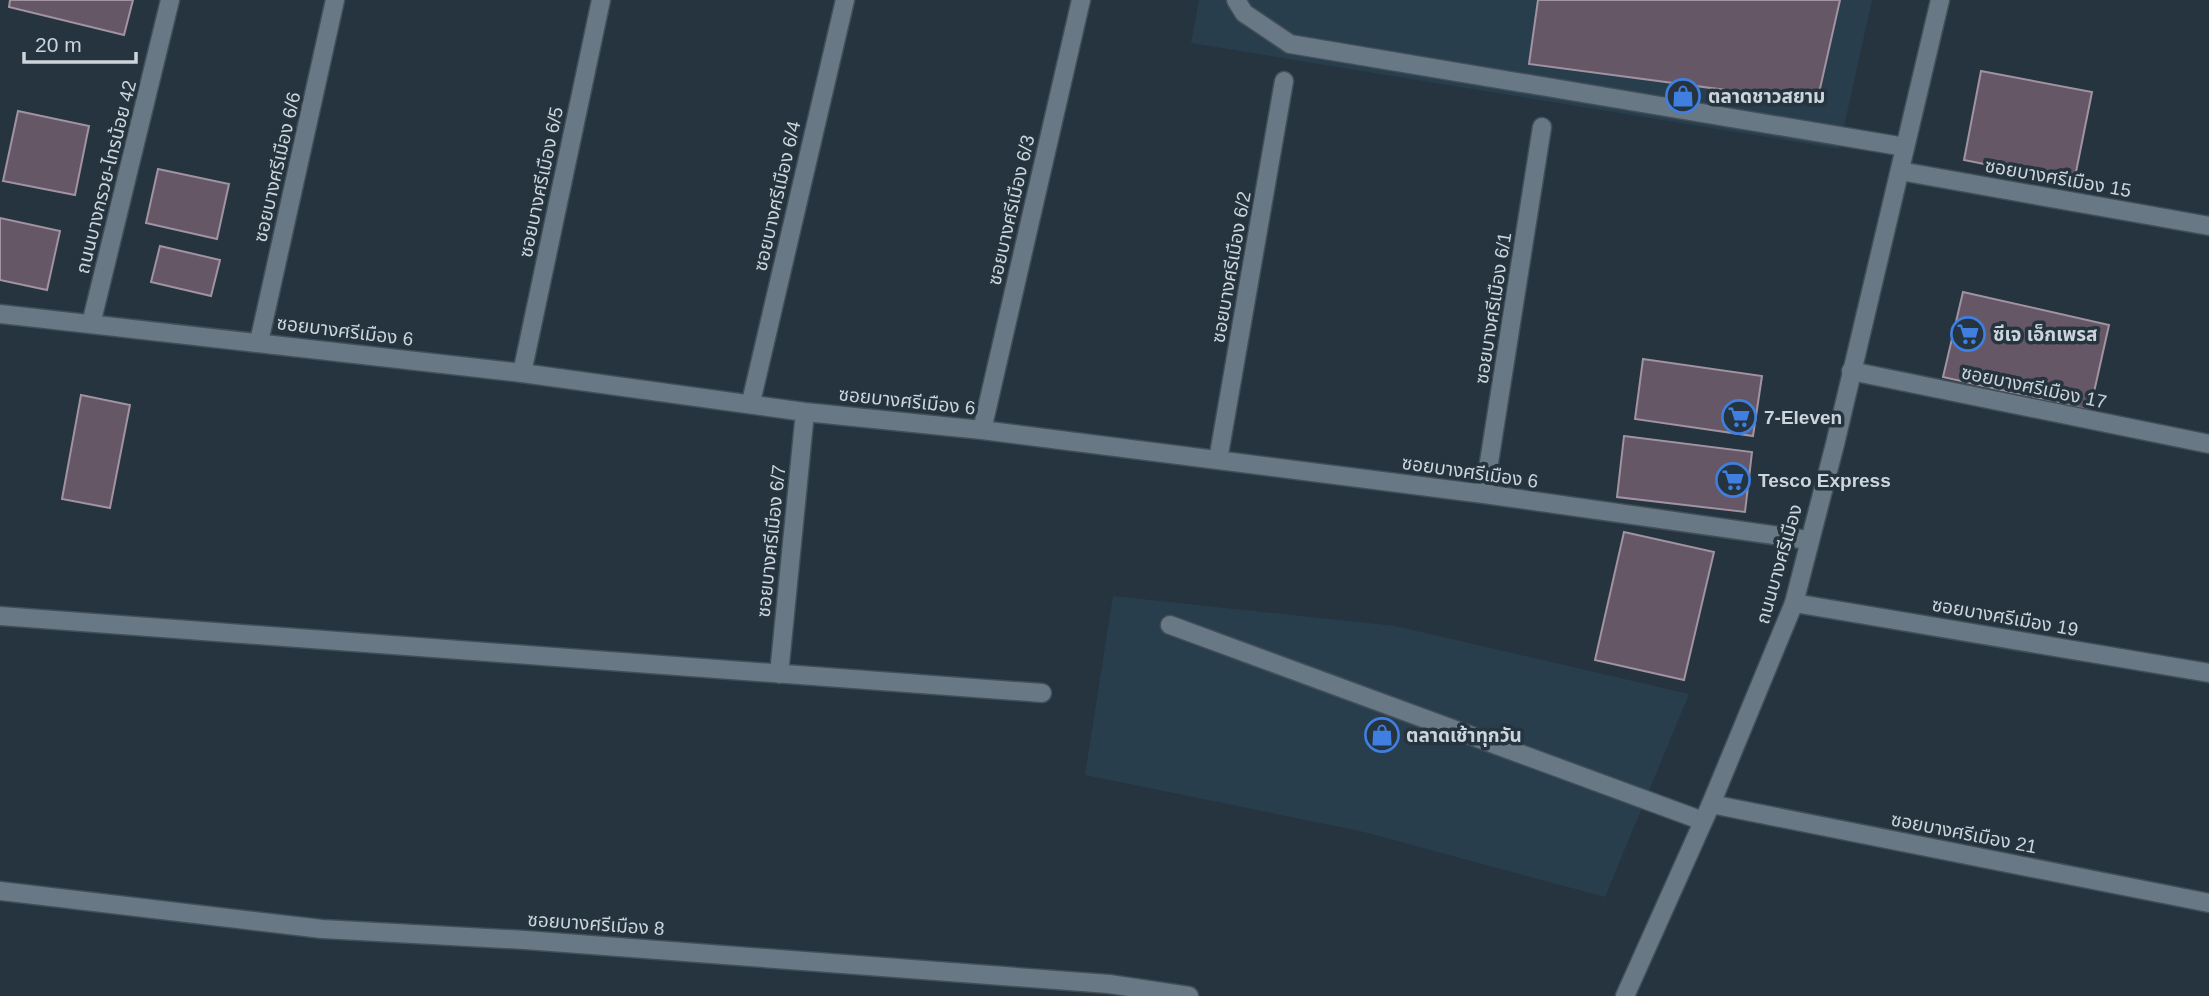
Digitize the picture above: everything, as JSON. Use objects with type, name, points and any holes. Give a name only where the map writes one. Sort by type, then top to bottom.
[{"type":"street","name":"ถนนบางกรวย-ไทรน้อย 42","points":[[92,324],[170,0]]},
{"type":"street","name":"ซอยบางศรีเมือง 6/6","points":[[259,342],[335,0]]},
{"type":"street","name":"ซอยบางศรีเมือง 6/5","points":[[522,373],[601,0]]},
{"type":"street","name":"ซอยบางศรีเมือง 6/4","points":[[751,402],[845,0]]},
{"type":"street","name":"ซอยบางศรีเมือง 6/3","points":[[982,430],[1081,0]]},
{"type":"street","points":[[1237,0],[1244,13],[1290,44],[1905,147]]},
{"type":"street","name":"ถนนบางศรีเมือง","points":[[1625,996],[1707,813],[1794,603],[1940,0]]},
{"type":"street","name":"ซอยบางศรีเมือง 6/2","points":[[1218,460],[1284,81]]},
{"type":"street","name":"ซอยบางศรีเมือง 6/1","points":[[1484,494],[1542,127]]},
{"type":"street","name":"ซอยบางศรีเมือง 15","points":[[1900,171],[2209,226]]},
{"type":"street","name":"ซอยบางศรีเมือง 6","points":[[0,314],[522,373],[751,402],[805,412],[982,430],[1484,494],[1808,540]]},
{"type":"street","name":"ซอยบางศรีเมือง 17","points":[[1852,371],[2209,444]]},
{"type":"street","name":"ซอยบางศรีเมือง 6/7","points":[[779,674],[805,412]]},
{"type":"street","name":"ซอยบางศรีเมือง 19","points":[[1794,603],[2209,673]]},
{"type":"street","points":[[0,616],[1042,693]]},
{"type":"street","name":"ซอยบางศรีเมือง 21","points":[[1170,625],[1707,813],[2209,903]]},
{"type":"street","name":"ซอยบางศรีเมือง 8","points":[[0,891],[322,929],[525,940],[1109,984],[1189,996]]},
{"type":"shaded area","name":"ตลาดชาวสยาม","points":[[1199,0],[1872,0],[1839,149],[1191,43]]},
{"type":"shaded area","name":"ตลาดเช้าทุกวัน","points":[[1113,596],[1395,626],[1689,694],[1605,897],[1360,831],[1085,775]]},
{"type":"building","points":[[10,0],[133,0],[124,35],[9,7]]},
{"type":"building","points":[[1538,0],[1840,0],[1817,102],[1529,64]]},
{"type":"building","points":[[1981,71],[2092,92],[2074,182],[1964,160]]},
{"type":"building","points":[[18,111],[89,126],[75,195],[3,181]]},
{"type":"building","points":[[158,169],[229,184],[217,239],[146,223]]},
{"type":"building","points":[[0,218],[60,231],[47,290],[0,280]]},
{"type":"building","points":[[160,246],[220,260],[211,296],[151,282]]},
{"type":"building","points":[[1963,292],[2109,325],[2090,410],[1943,377]]},
{"type":"building","points":[[1643,359],[1762,376],[1753,436],[1635,419]]},
{"type":"building","points":[[81,395],[130,405],[110,508],[62,499]]},
{"type":"building","points":[[1624,436],[1752,452],[1745,512],[1617,497]]},
{"type":"building","points":[[1624,532],[1714,552],[1684,680],[1595,660]]},
{"type":"place","name":"ตลาดชาวสยาม","points":[[1683,96]]},
{"type":"place","name":"ซีเจ เอ็กเพรส","points":[[1968,334]]},
{"type":"place","name":"7-Eleven","points":[[1739,417]]},
{"type":"place","name":"Tesco Express","points":[[1733,480]]},
{"type":"place","name":"ตลาดเช้าทุกวัน","points":[[1382,735]]}]
